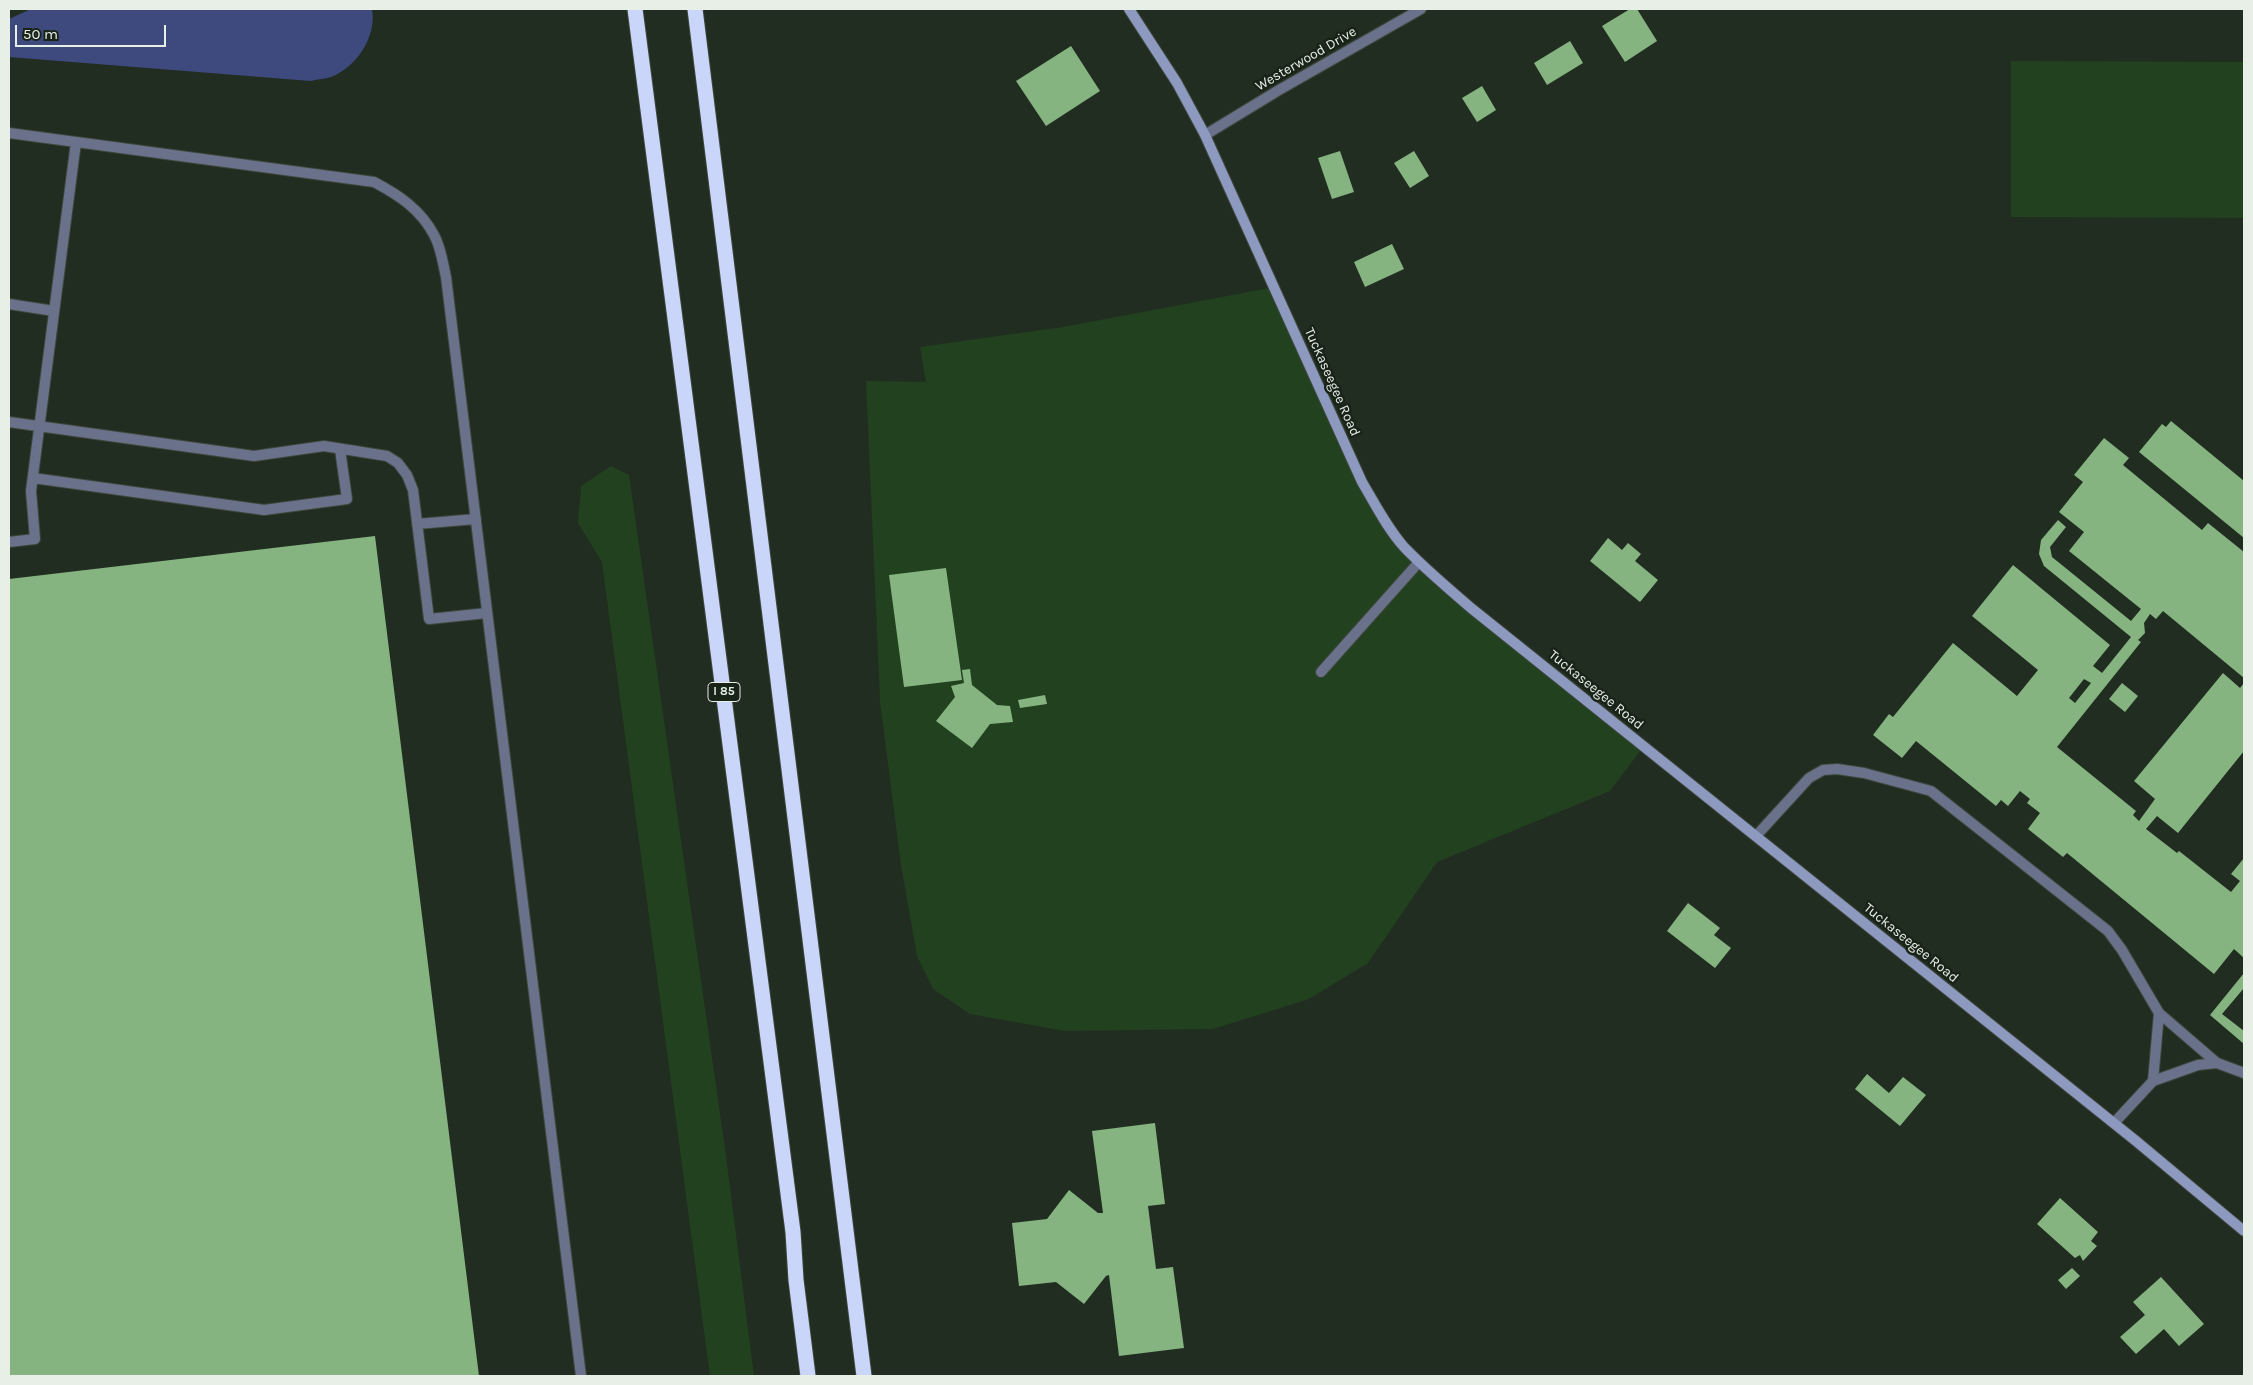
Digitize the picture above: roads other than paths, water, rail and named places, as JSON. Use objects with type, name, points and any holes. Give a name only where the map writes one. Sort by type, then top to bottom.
[{"type":"highway","name":"I 85","points":[[635,9],[726,700],[756,951],[793,1232],[796,1280],[808,1376]]},
{"type":"highway","points":[[695,9],[864,1376]]},
{"type":"street","name":"Tuckaseegee Road","points":[[1129,9],[1177,83],[1205,135],[1362,482],[1383,518],[1403,546],[1471,608],[2114,1124],[2244,1231]]},
{"type":"street","name":"Westerwood Drive","points":[[1205,135],[1278,90],[1421,9]]},
{"type":"street","points":[[9,133],[374,182],[399,195],[420,214],[435,236],[446,277],[581,1376]]},
{"type":"street","points":[[9,542],[35,538],[31,491],[76,142]]},
{"type":"street","points":[[9,304],[54,311]]},
{"type":"street","points":[[9,422],[254,456],[324,446],[387,456],[398,463],[407,475],[413,490],[429,619],[487,613]]},
{"type":"street","points":[[33,478],[264,510],[347,499],[340,449]]},
{"type":"street","points":[[417,524],[476,519]]},
{"type":"street","points":[[1321,672],[1419,562]]},
{"type":"street","points":[[1756,836],[1810,778],[1823,770],[1837,769],[1864,773],[1931,791],[2108,931],[2122,950],[2159,1013],[2217,1063],[2244,1073]]},
{"type":"street","points":[[2153,1080],[2159,1013]]},
{"type":"street","points":[[2114,1124],[2153,1080],[2198,1065],[2217,1063]]},
{"type":"water","points":[[31,9],[372,9],[373,19],[368,40],[357,58],[349,66],[331,77],[311,81],[9,57],[9,19]]}]
